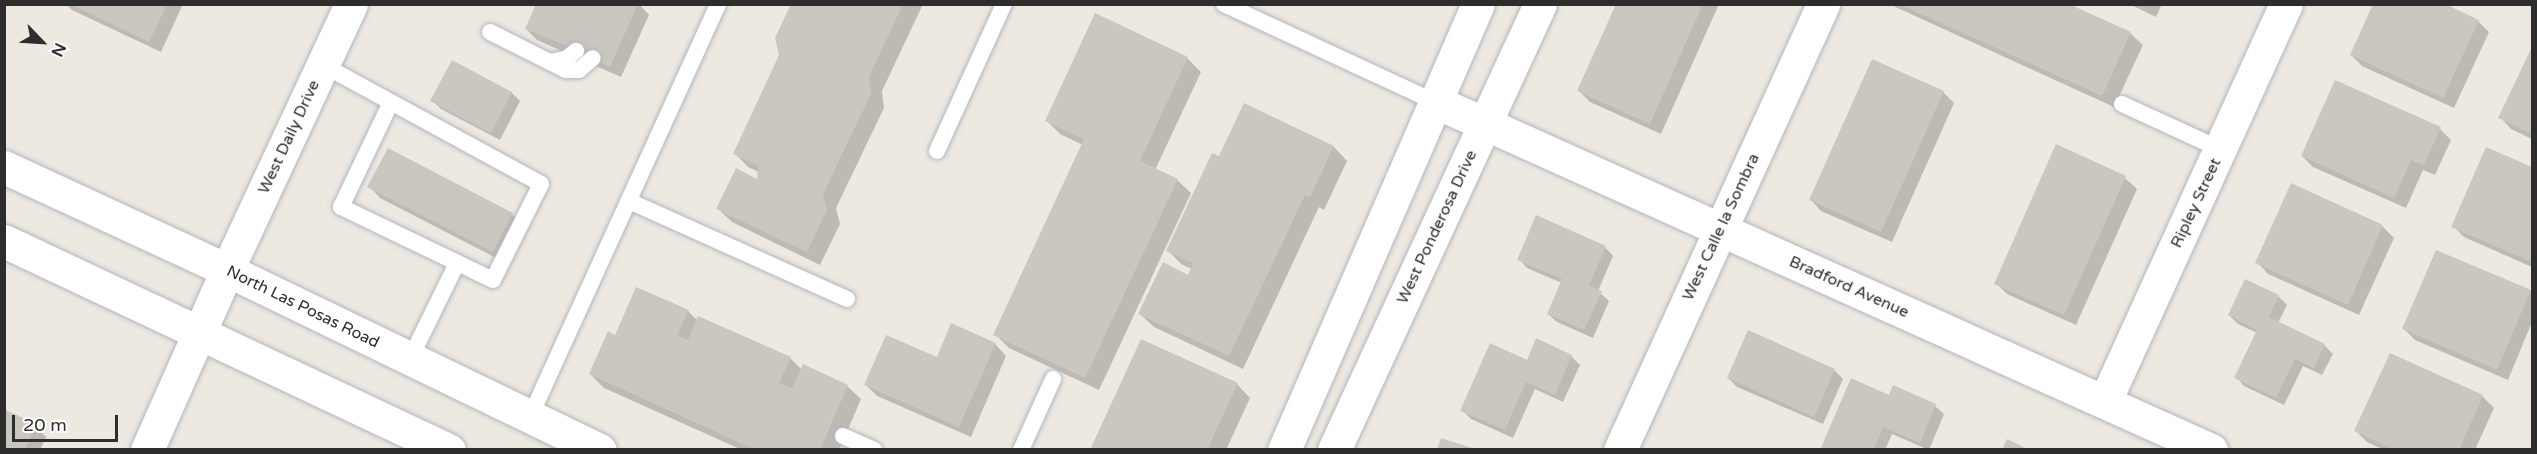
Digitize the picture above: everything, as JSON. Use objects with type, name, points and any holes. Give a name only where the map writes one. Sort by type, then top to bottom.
[{"type":"main road","name":"West Daily Drive","points":[[147,450],[227,270],[351,4]]},
{"type":"main road","points":[[1284,450],[1478,4]]},
{"type":"main road","name":"West Ponderosa Drive","points":[[1334,450],[1540,4]]},
{"type":"main road","name":"West Calle la Sombra","points":[[1620,450],[1823,4]]},
{"type":"main road","name":"Ripley Street","points":[[2105,401],[2220,149],[2282,6]]},
{"type":"main road","name":"Bradford Avenue","points":[[1435,102],[2211,450]]},
{"type":"main road","name":"North Las Posas Road","points":[[4,167],[227,270],[600,450]]},
{"type":"main road","points":[[4,242],[449,450]]},
{"type":"lane","points":[[530,417],[718,4]]},
{"type":"lane","points":[[937,151],[1004,4]]},
{"type":"lane","points":[[1224,4],[1435,102]]},
{"type":"lane","points":[[490,32],[573,71],[587,66],[593,58]]},
{"type":"lane","points":[[550,62],[566,59],[576,51]]},
{"type":"lane","points":[[323,65],[391,102],[541,184],[493,280],[341,207],[391,102]]},
{"type":"lane","points":[[2122,104],[2220,149]]},
{"type":"lane","points":[[629,201],[847,299]]},
{"type":"lane","points":[[410,359],[457,263]]},
{"type":"lane","points":[[1020,450],[1053,379]]},
{"type":"lane","points":[[843,436],[864,448]]},
{"type":"building","points":[[70,4],[167,4],[149,42]]},
{"type":"building","points":[[536,4],[638,4],[610,67],[525,29]]},
{"type":"building","points":[[791,4],[903,4],[869,77],[871,94],[823,194],[827,210],[807,252],[716,209],[736,168],[757,179],[758,166],[733,154],[779,55],[775,38]]},
{"type":"building","points":[[1616,4],[1703,4],[1650,124],[1577,91]]},
{"type":"building","points":[[2373,4],[2445,4],[2479,20],[2443,98],[2350,55]]},
{"type":"building","points":[[1901,5],[2071,5],[2131,32],[2102,96]]},
{"type":"building","points":[[1095,13],[1188,57],[1140,161],[1178,179],[1085,378],[993,335],[1084,139],[1045,121]]},
{"type":"building","points":[[2532,47],[2532,134],[2498,118]]},
{"type":"building","points":[[1872,59],[1944,91],[1881,232],[1809,200]]},
{"type":"building","points":[[452,60],[512,92],[491,133],[430,101]]},
{"type":"building","points":[[2335,80],[2441,127],[2424,165],[2411,160],[2394,198],[2301,156]]},
{"type":"building","points":[[1244,103],[1334,146],[1310,197],[1305,195],[1229,356],[1138,314],[1163,262],[1188,275],[1193,263],[1166,251],[1212,153],[1219,156]]},
{"type":"building","points":[[2056,144],[2126,176],[2064,315],[1994,284]]},
{"type":"building","points":[[2486,147],[2532,167],[2532,262],[2451,227]]},
{"type":"building","points":[[388,148],[513,213],[493,252],[367,187]]},
{"type":"building","points":[[2291,183],[2383,225],[2348,305],[2255,263]]},
{"type":"building","points":[[1536,215],[1606,246],[1589,286],[1602,291],[1584,330],[1547,314],[1562,279],[1517,260]]},
{"type":"building","points":[[2436,250],[2531,290],[2497,370],[2402,329]]},
{"type":"building","points":[[2245,279],[2279,295],[2269,317],[2325,344],[2314,368],[2295,359],[2276,398],[2234,378],[2257,330],[2228,315]]},
{"type":"building","points":[[636,287],[689,310],[677,335],[688,340],[698,316],[791,357],[779,383],[792,388],[803,364],[848,385],[820,450],[756,450],[589,374],[608,331],[615,335]]},
{"type":"building","points":[[951,323],[996,343],[959,427],[864,385],[886,335],[937,357]]},
{"type":"building","points":[[1748,330],[1835,369],[1814,417],[1727,378]]},
{"type":"building","points":[[1536,338],[1572,355],[1555,395],[1526,382],[1505,430],[1460,411],[1490,343],[1527,360]]},
{"type":"building","points":[[1141,339],[1238,383],[1207,450],[1090,450]]},
{"type":"building","points":[[2390,353],[2483,395],[2459,450],[2395,450],[2354,431]]},
{"type":"building","points":[[1851,378],[1889,395],[1893,385],[1936,404],[1920,443],[1883,427],[1873,450],[1820,450]]},
{"type":"building","points":[[4,409],[36,424],[24,450],[4,450]]},
{"type":"building","points":[[1441,438],[1475,449],[1475,450],[1437,450]]},
{"type":"building","points":[[2007,439],[2029,450],[2002,450]]}]
